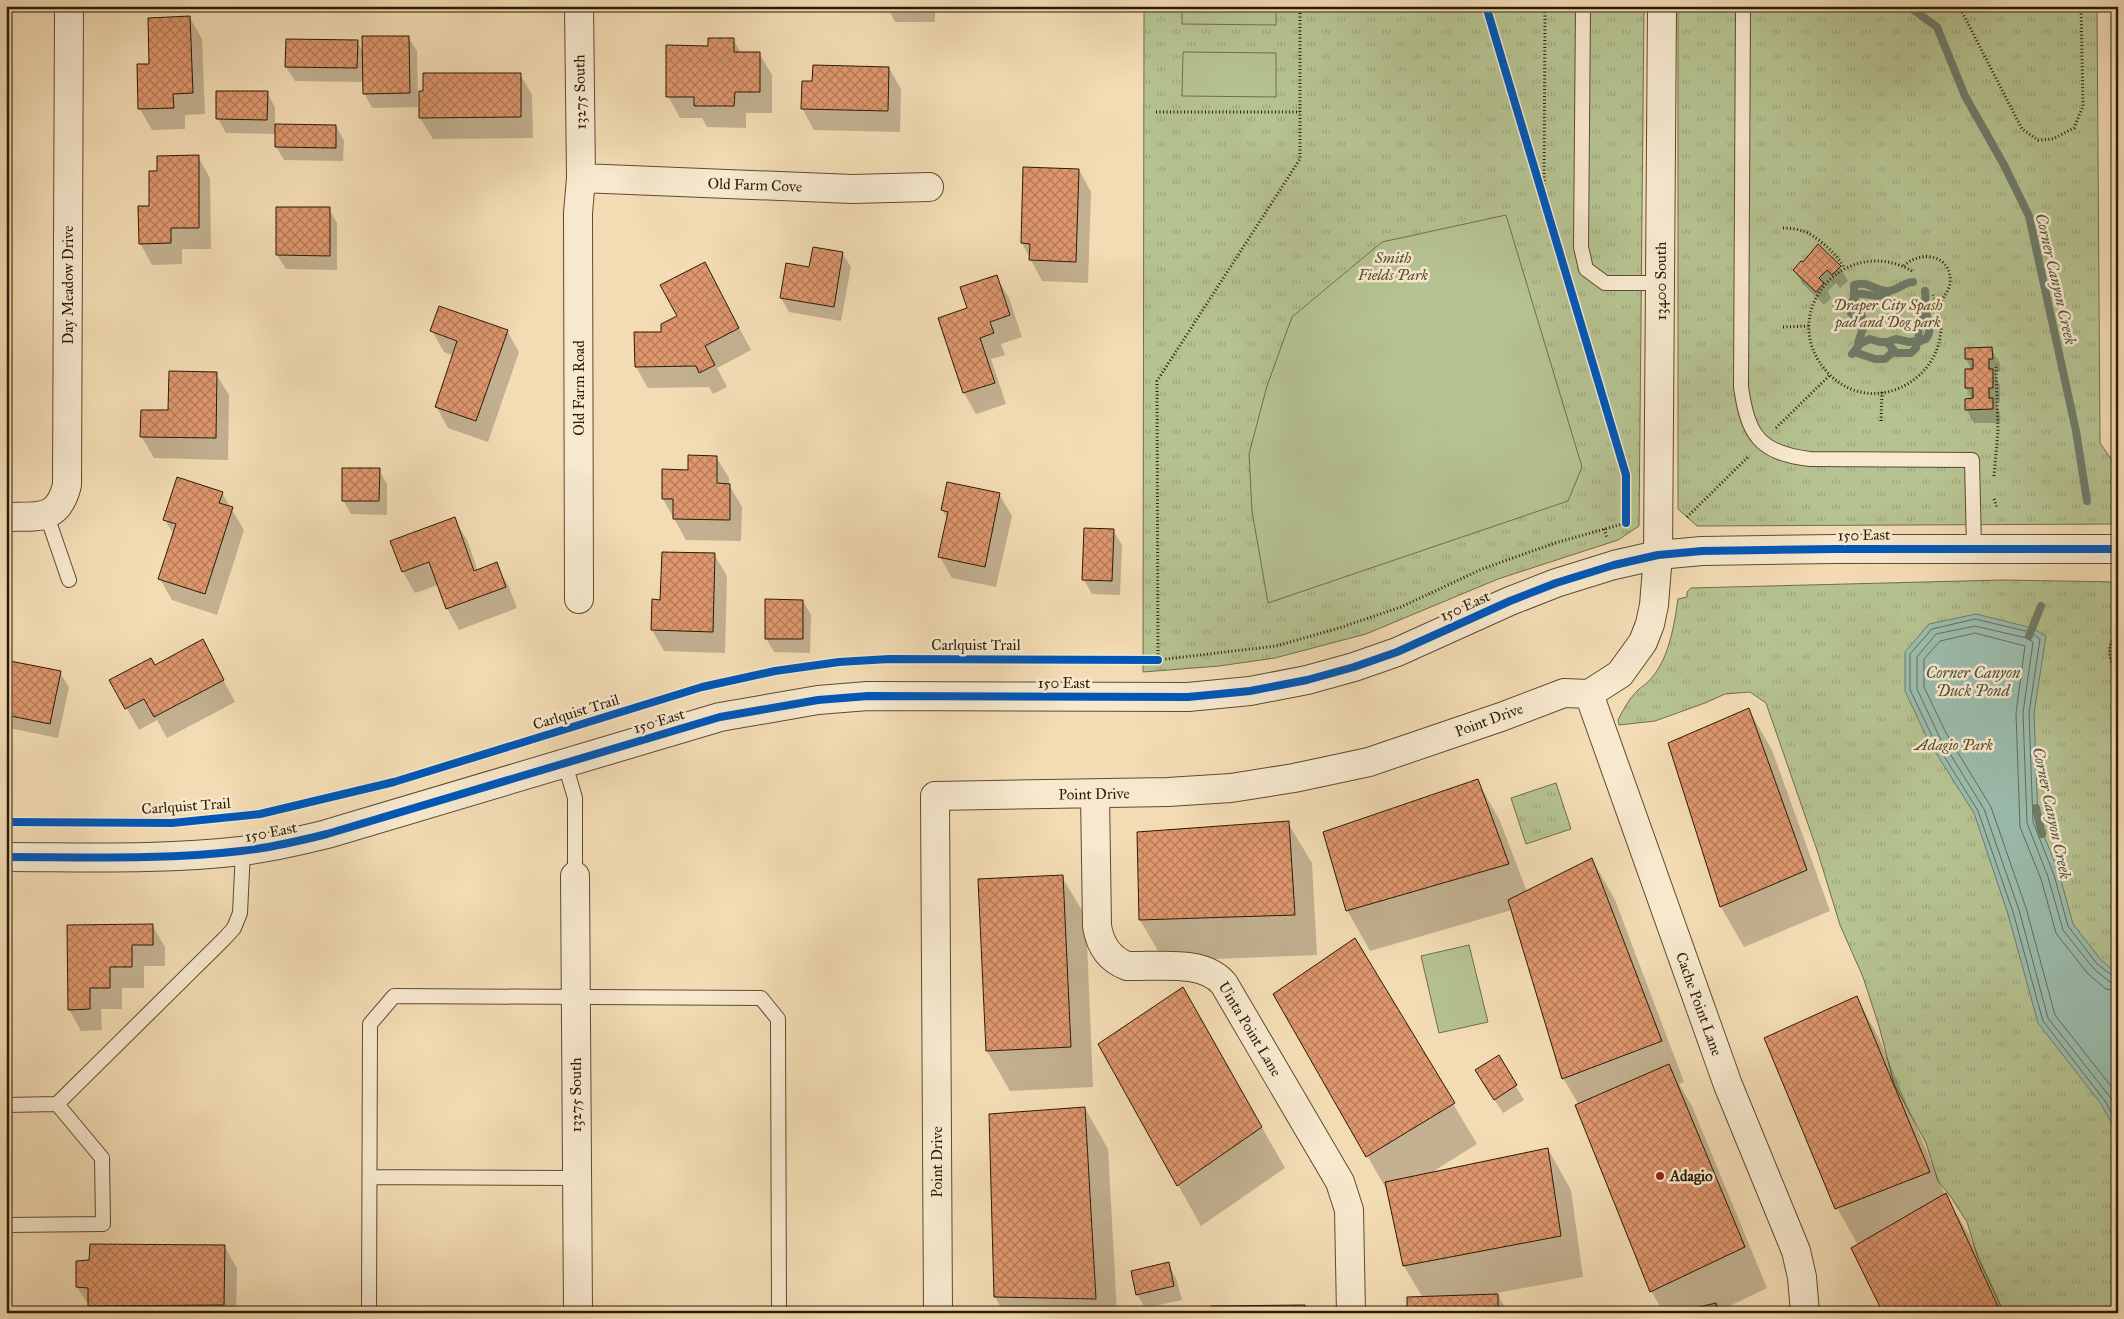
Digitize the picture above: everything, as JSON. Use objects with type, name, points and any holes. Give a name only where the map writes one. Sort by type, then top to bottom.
[{"type":"street","name":"Day Meadow Drive","points":[[47,516],[57,509],[64,498],[68,472],[68,6]]},
{"type":"street","name":"13275 South","points":[[580,6],[581,178]]},
{"type":"street","name":"13400 South","points":[[1658,555],[1662,6]]},
{"type":"street","name":"Old Farm Cove","points":[[581,178],[852,189],[928,187]]},
{"type":"street","name":"Old Farm Road","points":[[579,598],[578,213],[581,178]]},
{"type":"street","points":[[6,517],[47,516]]},
{"type":"street","name":"150 East","points":[[6,858],[152,857],[242,851],[327,834],[720,716],[818,700],[868,696],[1188,697],[1250,691],[1307,680],[1354,667],[1397,652],[1510,601],[1556,583],[1614,565],[1658,555],[1711,551],[1974,547],[2118,549]]},
{"type":"street","points":[[1589,694],[1620,674],[1642,642],[1650,624],[1654,605],[1658,555]]},
{"type":"street","name":"Point Drive","points":[[938,1313],[935,796],[1095,794],[1231,788],[1294,778],[1369,762],[1564,692],[1589,694]]},
{"type":"street","name":"Cache Point Lane","points":[[1589,694],[1728,1085],[1796,1251],[1802,1277],[1804,1313]]},
{"type":"street","name":"Uinta Point Lane","points":[[1095,794],[1097,926],[1103,946],[1117,962],[1128,966],[1202,968],[1218,976],[1224,984],[1333,1168],[1345,1195],[1349,1210],[1350,1227],[1350,1313]]},
{"type":"street","name":"13275 South","points":[[575,876],[578,1313]]},
{"type":"lane","points":[[1583,6],[1581,248],[1586,269],[1605,283],[1661,283]]},
{"type":"lane","points":[[1743,6],[1741,387],[1745,412],[1754,434],[1769,448],[1789,457],[1810,460],[1972,460],[1974,547]]},
{"type":"lane","points":[[47,516],[69,580]]},
{"type":"lane","points":[[565,764],[575,798],[575,876]]},
{"type":"lane","points":[[6,1105],[57,1104],[234,928],[240,913],[242,851]]},
{"type":"lane","points":[[369,1313],[370,1024],[394,996],[762,998],[778,1019],[779,1313]]},
{"type":"lane","points":[[6,1225],[104,1224],[102,1158],[57,1104]]},
{"type":"lane","points":[[370,1177],[577,1178]]},
{"type":"path","points":[[1158,660],[1157,381],[1300,159],[1300,6]]},
{"type":"path","points":[[1544,202],[1546,6]]},
{"type":"path","points":[[1959,6],[2022,129],[2038,140],[2053,139],[2074,128],[2084,106],[2081,6]]},
{"type":"path","points":[[1156,112],[1300,112]]},
{"type":"path","points":[[1536,174],[1547,212]]},
{"type":"path","points":[[1783,228],[1804,231],[1814,236],[1844,268]]},
{"type":"path","points":[[1904,266],[1910,260],[1925,255],[1937,258],[1943,262],[1949,274],[1950,284],[1938,305]]},
{"type":"path","points":[[1912,271],[1889,261],[1859,262],[1844,268],[1832,276],[1822,288],[1814,301],[1810,316],[1810,326],[1812,347],[1828,373],[1842,384],[1858,391],[1891,391],[1910,383],[1924,372],[1934,357],[1940,340],[1941,328],[1938,305],[1933,295]]},
{"type":"path","points":[[1783,327],[1810,326]]},
{"type":"path","points":[[1994,484],[1998,431],[1996,364]]},
{"type":"path","points":[[1881,421],[1882,392]]},
{"type":"path","points":[[1993,493],[1997,508]]},
{"type":"path","points":[[1148,660],[1276,646],[1339,628],[1400,607],[1482,569],[1555,543],[1626,523],[1626,513]]},
{"type":"path","points":[[1604,528],[1607,538]]},
{"type":"path","points":[[2118,632],[2111,641],[2109,654],[2118,680]]},
{"type":"green space","name":"Smith Fields Park","points":[[1144,6],[1644,6],[1639,526],[1618,540],[1498,579],[1366,634],[1275,658],[1219,666],[1143,672]]},
{"type":"green space","points":[[1182,6],[1276,6],[1276,25],[1182,24]]},
{"type":"green space","name":"Draper City Spash pad and Dog park","points":[[1678,6],[2097,6],[2100,443],[2118,469],[2118,524],[1697,526],[1678,509]]},
{"type":"green space","points":[[1183,52],[1276,53],[1276,97],[1182,96]]},
{"type":"green space","points":[[1506,215],[1582,467],[1568,501],[1268,603],[1252,511],[1249,454],[1267,386],[1292,317],[1382,242]]},
{"type":"green space","name":"Adagio Park","points":[[2002,580],[2118,582],[2118,632],[2110,645],[2109,654],[2118,680],[2118,1313],[2004,1313],[1978,1258],[1967,1222],[1938,1181],[1926,1143],[1894,1084],[1879,1026],[1863,977],[1840,925],[1818,853],[1766,703],[1750,692],[1725,694],[1655,721],[1619,725],[1618,720],[1631,698],[1656,673],[1670,642],[1678,599],[1687,597],[1687,592],[1691,588]]},
{"type":"green space","points":[[1556,783],[1571,829],[1526,844],[1511,798]]},
{"type":"green space","points":[[1469,945],[1488,1022],[1439,1033],[1421,956]]},
{"type":"water","name":"Corner Canyon Duck Pond","points":[[1976,614],[2032,628],[2046,636],[2034,713],[2038,821],[2059,873],[2073,924],[2101,960],[2118,974],[2118,1135],[2101,1104],[2038,1023],[2008,914],[1974,813],[1929,742],[1905,691],[1905,652],[1929,624]]},
{"type":"building","points":[[885,6],[927,6],[927,8],[885,8]]},
{"type":"building","points":[[190,16],[193,93],[173,94],[174,108],[138,109],[137,64],[149,64],[148,18]]},
{"type":"building","points":[[362,36],[409,36],[410,93],[363,94]]},
{"type":"building","points":[[708,38],[734,38],[734,52],[760,52],[760,92],[735,92],[734,106],[694,106],[694,97],[666,97],[666,45],[708,46]]},
{"type":"building","points":[[286,39],[358,40],[357,68],[285,67]]},
{"type":"building","points":[[813,65],[889,67],[888,111],[801,109],[802,81],[812,81]]},
{"type":"building","points":[[423,73],[521,73],[521,117],[419,118],[419,91],[423,91]]},
{"type":"building","points":[[216,91],[268,91],[267,120],[216,119]]},
{"type":"building","points":[[275,124],[336,125],[336,148],[275,147]]},
{"type":"building","points":[[199,155],[199,228],[171,228],[171,243],[139,244],[138,206],[149,206],[149,171],[157,171],[157,156]]},
{"type":"building","points":[[1023,167],[1079,169],[1076,262],[1029,260],[1030,244],[1021,243]]},
{"type":"building","points":[[276,207],[330,207],[330,256],[276,255]]},
{"type":"building","points":[[1818,244],[1841,266],[1832,275],[1827,270],[1819,278],[1824,283],[1816,292],[1793,270],[1801,261],[1803,262]]},
{"type":"building","points":[[813,247],[843,252],[834,307],[780,298],[786,263],[809,267]]},
{"type":"building","points":[[705,262],[739,328],[705,346],[715,365],[699,373],[696,366],[635,367],[634,332],[661,332],[661,324],[677,316],[660,285]]},
{"type":"building","points":[[997,275],[1010,315],[990,322],[994,333],[980,338],[995,383],[963,393],[938,318],[967,308],[960,287]]},
{"type":"building","points":[[439,306],[508,330],[476,421],[435,407],[457,341],[430,331]]},
{"type":"building","points":[[1992,347],[1993,359],[1989,359],[1989,369],[1993,369],[1993,388],[1989,388],[1989,398],[1993,398],[1993,409],[1965,410],[1965,399],[1973,398],[1973,388],[1965,388],[1965,369],[1973,369],[1973,359],[1965,359],[1965,348]]},
{"type":"building","points":[[169,371],[217,372],[216,438],[140,437],[141,410],[168,410]]},
{"type":"building","points":[[688,455],[717,456],[717,483],[730,484],[730,520],[673,519],[673,499],[662,499],[662,469],[688,470]]},
{"type":"building","points":[[342,468],[380,468],[379,501],[342,501]]},
{"type":"building","points":[[177,477],[223,492],[219,503],[233,507],[205,594],[158,579],[176,524],[163,520]]},
{"type":"building","points":[[947,482],[1000,493],[985,567],[938,557],[948,512],[941,510]]},
{"type":"building","points":[[455,517],[474,571],[497,562],[506,587],[446,609],[429,562],[402,572],[390,541]]},
{"type":"building","points":[[1084,528],[1114,529],[1112,581],[1082,580]]},
{"type":"building","points":[[662,552],[715,553],[713,632],[651,630],[652,599],[660,600]]},
{"type":"building","points":[[765,599],[803,600],[803,639],[765,639]]},
{"type":"building","points":[[203,639],[224,680],[154,717],[144,699],[125,709],[109,680],[151,658],[155,665]]},
{"type":"building","points":[[10,661],[61,671],[50,724],[6,715],[6,682]]},
{"type":"building","points":[[1749,708],[1807,870],[1720,907],[1668,743]]},
{"type":"building","points":[[1478,779],[1509,864],[1346,911],[1323,832]]},
{"type":"building","points":[[1289,821],[1295,915],[1139,920],[1137,832]]},
{"type":"building","points":[[1592,858],[1662,1041],[1562,1079],[1508,900]]},
{"type":"building","points":[[1063,875],[1071,1047],[986,1051],[978,879]]},
{"type":"building","points":[[153,924],[153,945],[132,945],[132,967],[110,967],[110,988],[90,988],[90,1009],[68,1010],[67,925]]},
{"type":"building","points":[[1355,938],[1455,1103],[1366,1157],[1273,994]]},
{"type":"building","points":[[1183,987],[1262,1127],[1177,1186],[1098,1044]]},
{"type":"building","points":[[1857,996],[1930,1172],[1835,1209],[1764,1038]]},
{"type":"building","points":[[1499,1055],[1517,1085],[1494,1100],[1475,1070]]},
{"type":"building","name":"Adagio","points":[[1669,1064],[1745,1247],[1650,1292],[1575,1105]]},
{"type":"building","points":[[1085,1107],[1096,1299],[994,1297],[989,1114]]},
{"type":"building","points":[[1548,1148],[1561,1236],[1403,1266],[1385,1182]]},
{"type":"building","points":[[1946,1193],[2001,1313],[1883,1313],[1851,1248]]},
{"type":"building","points":[[90,1244],[225,1245],[224,1305],[88,1306],[88,1288],[76,1287],[76,1261],[89,1260]]},
{"type":"building","points":[[1169,1262],[1174,1286],[1136,1295],[1131,1271]]},
{"type":"building","points":[[1498,1294],[1498,1313],[1407,1313],[1407,1297]]},
{"type":"building","points":[[1716,1303],[1719,1313],[1673,1313]]},
{"type":"building","points":[[1305,1305],[1305,1313],[1210,1313],[1211,1306]]},
{"type":"waterway","name":"Corner Canyon Creek","points":[[1908,6],[1937,27],[1965,96],[2004,165],[2029,216],[2076,431],[2087,501]]},
{"type":"waterway","points":[[1858,343],[1863,328],[1857,318],[1851,313],[1850,305],[1854,298],[1854,285],[1863,284],[1888,291],[1913,282]]},
{"type":"waterway","points":[[1854,294],[1877,296],[1890,291]]},
{"type":"waterway","points":[[1852,354],[1861,343],[1870,339],[1887,342],[1896,353],[1911,353],[1916,348],[1917,341],[1926,339],[1929,332],[1925,291]]},
{"type":"waterway","points":[[1854,298],[1863,319],[1863,326]]},
{"type":"waterway","points":[[1921,341],[1918,334],[1919,326],[1926,314]]},
{"type":"waterway","points":[[1887,342],[1896,339],[1909,342],[1917,341]]},
{"type":"waterway","points":[[1854,352],[1875,359],[1885,359],[1894,351]]},
{"type":"waterway","name":"Corner Canyon Creek","points":[[2029,636],[2041,606]]},
{"type":"waterway","name":"Corner Canyon Creek","points":[[2036,808],[2042,834]]},
{"type":"cycle path","points":[[1486,6],[1626,475],[1626,523]]},
{"type":"cycle path","points":[[6,857],[183,856],[241,851],[295,842],[720,717],[818,700],[868,696],[1188,697],[1250,691],[1307,680],[1354,667],[1397,652],[1510,601],[1556,583],[1614,565],[1658,555],[1702,551],[1835,549],[2118,549]]},
{"type":"cycle path","name":"Carlquist Trail","points":[[6,822],[172,823],[260,814],[394,782],[702,687],[775,671],[839,662],[889,659],[1158,660]]},
{"type":"place","name":"Adagio","points":[[1660,1176]]}]
